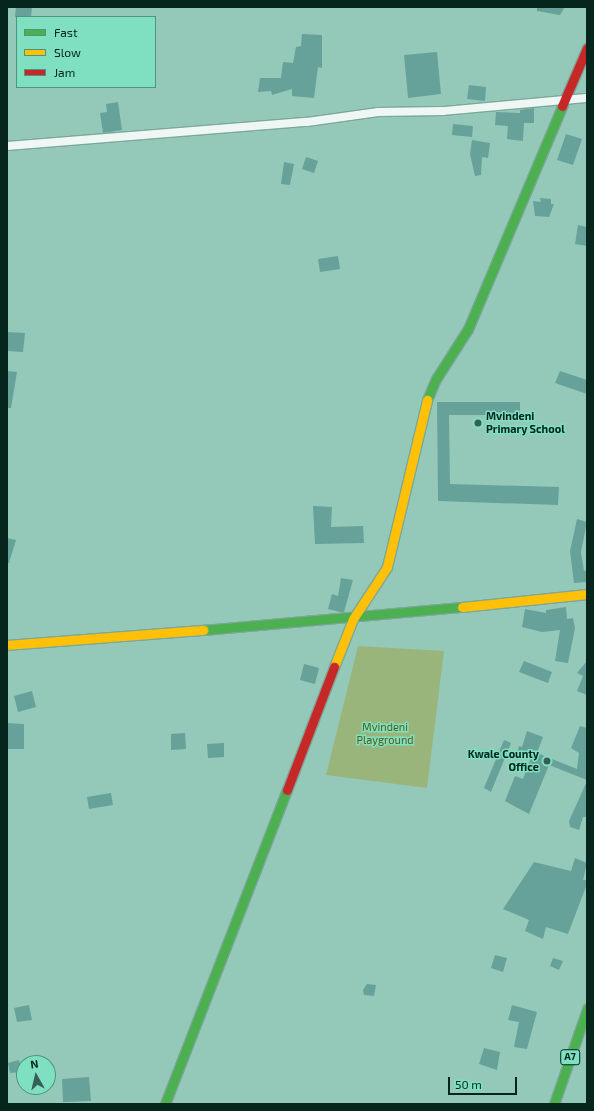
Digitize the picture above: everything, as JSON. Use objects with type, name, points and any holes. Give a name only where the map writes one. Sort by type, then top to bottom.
[{"type":"main road","points":[[165,1104],[353,619],[377,585],[387,567],[425,404],[436,379],[468,329],[587,48]]},
{"type":"main road","points":[[7,645],[353,619],[587,594]]},
{"type":"main road","name":"A7","points":[[554,1104],[587,1009]]},
{"type":"street","points":[[7,146],[307,122],[378,112],[443,110],[587,98]]},
{"type":"green space","name":"Mvindeni Playground","points":[[358,646],[444,651],[427,788],[326,775]]},
{"type":"building","points":[[16,7],[32,7],[31,16],[15,17]]},
{"type":"building","points":[[537,7],[565,7],[560,15],[537,11]]},
{"type":"building","points":[[302,34],[322,35],[322,68],[318,67],[314,98],[292,96],[292,89],[272,95],[271,91],[258,92],[260,78],[281,78],[283,62],[293,63],[296,47],[301,46]]},
{"type":"building","points":[[437,52],[441,94],[408,98],[404,55]]},
{"type":"building","points":[[469,85],[486,87],[485,101],[467,99]]},
{"type":"building","points":[[118,102],[122,130],[103,133],[100,113],[107,112],[106,104]]},
{"type":"building","points":[[534,108],[534,123],[524,123],[523,141],[507,139],[508,126],[495,125],[496,112],[520,113],[520,110]]},
{"type":"building","points":[[453,124],[473,126],[472,137],[452,135]]},
{"type":"building","points":[[566,134],[582,139],[573,165],[557,160]]},
{"type":"building","points":[[472,140],[490,143],[488,158],[482,157],[481,175],[475,176],[470,154]]},
{"type":"building","points":[[306,157],[318,161],[314,173],[302,169]]},
{"type":"building","points":[[284,162],[294,164],[290,185],[281,184]]},
{"type":"building","points":[[540,198],[551,199],[551,204],[554,204],[549,217],[535,216],[533,201],[541,202]]},
{"type":"building","points":[[578,225],[587,227],[587,246],[575,244]]},
{"type":"building","points":[[338,256],[340,269],[320,272],[318,259]]},
{"type":"building","points":[[7,332],[25,333],[23,352],[7,351]]},
{"type":"building","points":[[7,371],[17,372],[11,408],[7,408]]},
{"type":"building","points":[[560,371],[587,380],[587,394],[555,383]]},
{"type":"building","points":[[437,402],[520,402],[520,415],[449,415],[450,484],[559,487],[558,505],[438,501]]},
{"type":"building","points":[[313,506],[332,507],[331,527],[363,526],[364,543],[315,544]]},
{"type":"building","points":[[577,519],[587,522],[581,552],[584,571],[587,570],[587,582],[574,583],[570,551]]},
{"type":"building","points":[[7,538],[16,540],[9,563],[7,563]]},
{"type":"building","points":[[341,578],[353,580],[344,612],[328,609],[332,594],[338,596]]},
{"type":"building","points":[[566,607],[567,619],[573,618],[575,628],[568,663],[555,661],[560,630],[542,632],[522,627],[525,609],[546,613],[546,610]]},
{"type":"building","points":[[524,661],[552,672],[548,683],[519,672]]},
{"type":"building","points":[[587,661],[587,695],[577,691],[583,676],[577,673]]},
{"type":"building","points":[[304,664],[319,668],[315,684],[300,680]]},
{"type":"building","points":[[32,691],[36,707],[18,712],[14,696]]},
{"type":"building","points":[[7,723],[24,724],[24,749],[7,749]]},
{"type":"building","points":[[580,726],[587,728],[587,780],[549,765],[529,814],[505,801],[515,776],[523,779],[531,758],[517,753],[519,746],[522,747],[527,731],[543,737],[537,753],[577,769],[579,753],[571,748]]},
{"type":"building","points":[[185,733],[186,749],[171,750],[171,734]]},
{"type":"building","points":[[504,740],[511,743],[491,792],[484,788]]},
{"type":"building","points":[[224,743],[224,757],[208,758],[207,744]]},
{"type":"building","points":[[587,781],[587,817],[583,817],[579,830],[570,827],[569,821]]},
{"type":"building","points":[[111,793],[113,805],[89,809],[87,797]]},
{"type":"building","points":[[575,858],[587,863],[583,880],[587,880],[587,884],[568,934],[546,927],[543,939],[525,931],[529,920],[503,909],[534,862],[571,871]]},
{"type":"building","points":[[495,955],[507,958],[503,972],[491,968]]},
{"type":"building","points":[[553,958],[563,961],[559,970],[550,966]]},
{"type":"building","points":[[367,984],[376,985],[374,996],[364,995],[363,990]]},
{"type":"building","points":[[29,1005],[32,1020],[17,1022],[14,1008]]},
{"type":"building","points":[[512,1005],[537,1012],[527,1049],[514,1047],[519,1022],[508,1020]]},
{"type":"building","points":[[484,1048],[500,1052],[497,1070],[479,1064]]},
{"type":"building","points":[[16,1061],[16,1072],[10,1073],[8,1063]]},
{"type":"building","points":[[89,1077],[91,1101],[63,1102],[62,1079]]},
{"type":"traffic: fast","points":[[427,400],[436,379],[468,329],[562,106]]},
{"type":"traffic: fast","points":[[203,630],[462,607]]},
{"type":"traffic: fast","points":[[165,1104],[287,790]]},
{"type":"traffic: fast","points":[[554,1104],[587,1009]]},
{"type":"traffic: slow","points":[[334,667],[353,619],[387,567],[427,400]]},
{"type":"traffic: slow","points":[[462,607],[587,594]]},
{"type":"traffic: slow","points":[[7,645],[203,630]]},
{"type":"traffic: jam","points":[[562,106],[587,48]]},
{"type":"traffic: jam","points":[[287,790],[334,667]]},
{"type":"place","name":"Mvindeni Primary School","points":[[478,423]]},
{"type":"place","name":"Kwale County Office","points":[[547,761]]}]
